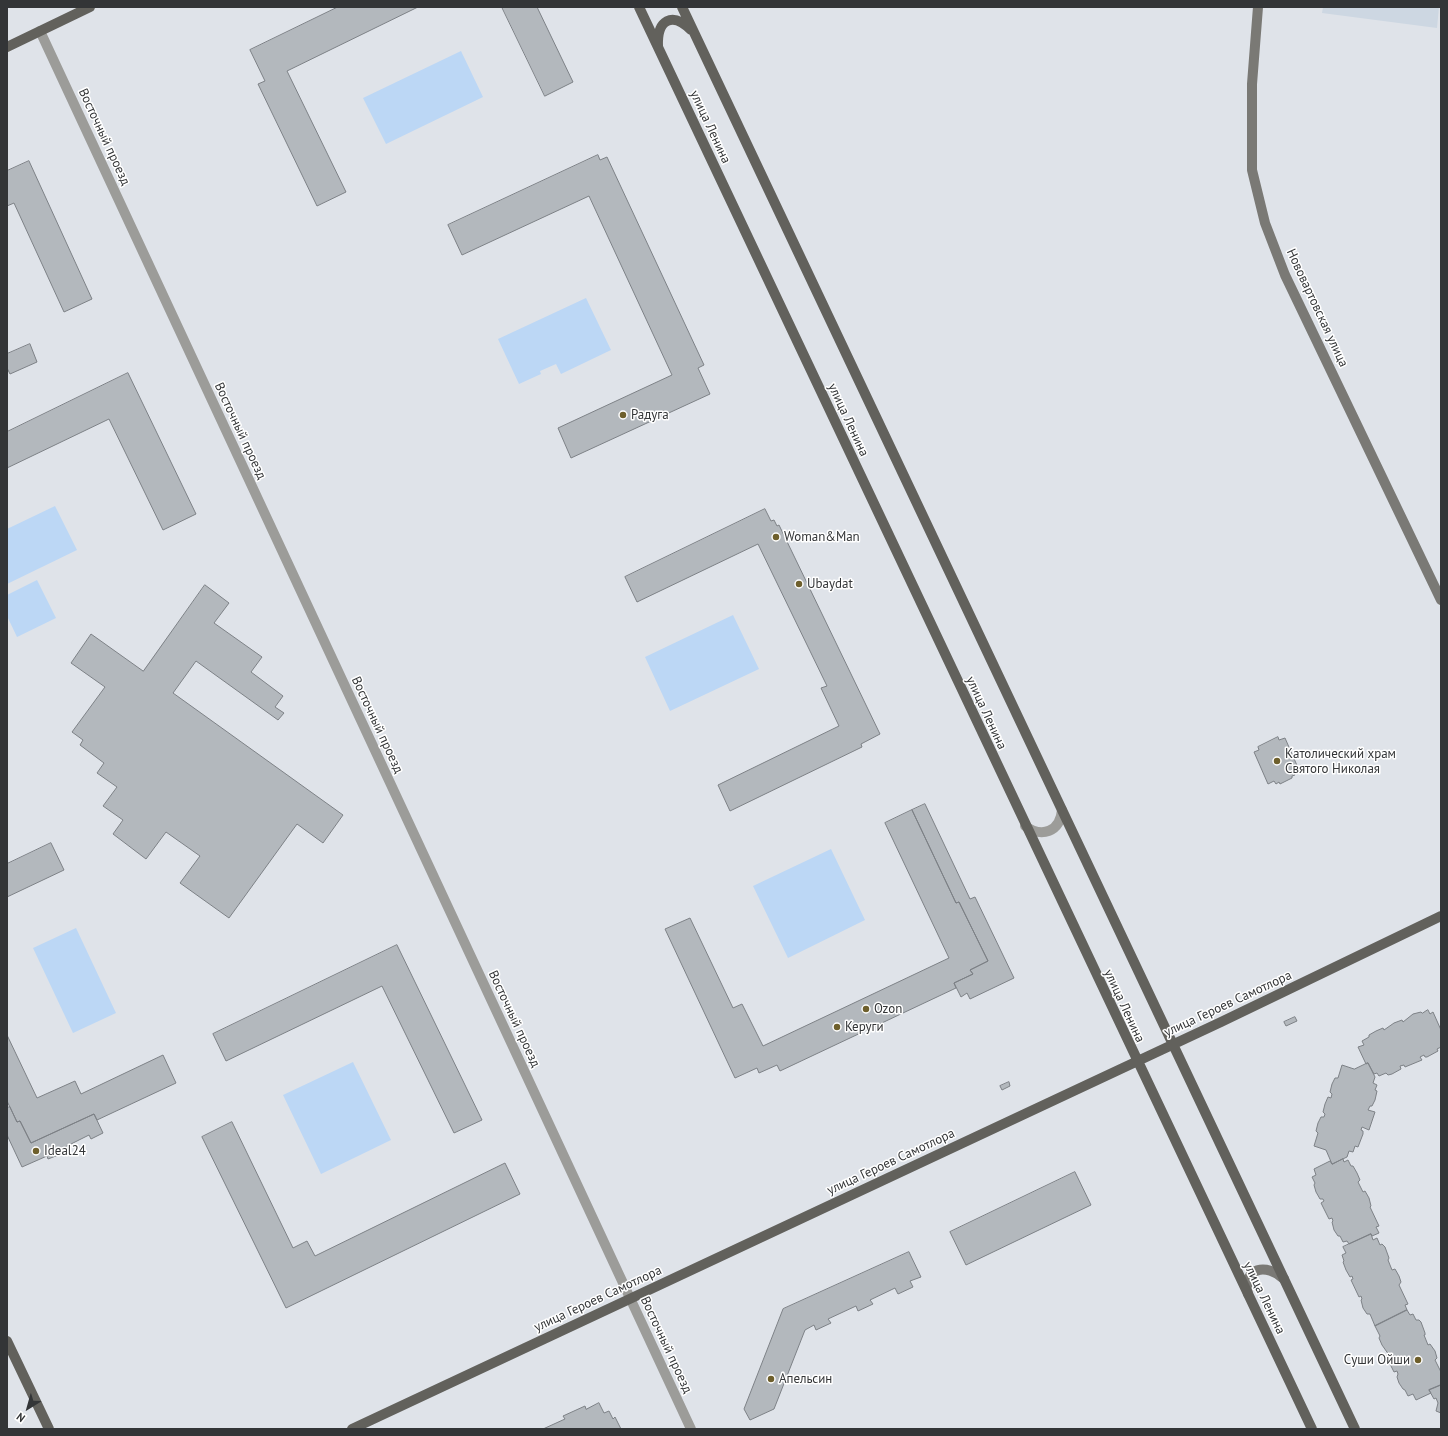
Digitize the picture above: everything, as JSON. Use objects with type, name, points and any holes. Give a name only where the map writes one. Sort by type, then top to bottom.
[{"type":"main road","points":[[7,47],[90,7]]},
{"type":"main road","name":"улица Ленина","points":[[639,7],[1136,1061],[1312,1429]]},
{"type":"main road","name":"улица Ленина","points":[[682,7],[1355,1429]]},
{"type":"main road","name":"Нововартовская улица","points":[[1258,7],[1252,84],[1252,170],[1265,223],[1285,275],[1441,600]]},
{"type":"main road","points":[[658,47],[658,32],[660,27],[665,22],[670,20],[683,22],[695,34]]},
{"type":"main road","name":"улица Героев Самотлора","points":[[352,1429],[1441,916]]},
{"type":"main road","points":[[1248,1296],[1248,1281],[1252,1274],[1258,1270],[1269,1270],[1284,1279]]},
{"type":"main road","points":[[7,1341],[49,1429]]},
{"type":"street","name":"Восточный проезд","points":[[40,31],[691,1429]]},
{"type":"street","points":[[1025,826],[1037,833],[1048,831],[1058,823],[1062,817],[1062,810]]},
{"type":"shaded area","points":[[1323,7],[1439,7],[1437,28],[1322,13]]},
{"type":"shaded area","points":[[461,51],[483,97],[386,144],[363,98]]},
{"type":"shaded area","points":[[586,298],[611,350],[561,374],[556,364],[540,371],[541,374],[519,384],[498,339]]},
{"type":"shaded area","points":[[55,506],[77,550],[7,584],[7,529]]},
{"type":"shaded area","points":[[37,580],[56,618],[17,637],[7,616],[7,595]]},
{"type":"shaded area","points":[[733,615],[759,669],[670,711],[645,657]]},
{"type":"shaded area","points":[[831,849],[865,920],[788,958],[753,886]]},
{"type":"shaded area","points":[[76,928],[116,1013],[73,1033],[33,948]]},
{"type":"shaded area","points":[[353,1062],[391,1140],[321,1174],[283,1095]]},
{"type":"building","points":[[338,7],[418,7],[287,71],[346,192],[317,206],[258,84],[265,81],[250,50]]},
{"type":"building","points":[[502,7],[537,7],[573,82],[545,96]]},
{"type":"building","points":[[598,155],[600,160],[607,157],[704,365],[698,368],[710,394],[571,458],[558,428],[672,375],[589,196],[462,255],[448,225]]},
{"type":"building","points":[[29,161],[92,299],[64,312],[14,203],[7,206],[7,171]]},
{"type":"building","points":[[30,344],[37,362],[10,374],[7,368],[7,354]]},
{"type":"building","points":[[128,373],[196,514],[163,530],[109,419],[7,468],[7,432]]},
{"type":"building","points":[[765,509],[771,521],[774,520],[777,526],[779,525],[880,734],[861,744],[862,747],[730,811],[718,785],[839,726],[821,688],[827,686],[758,544],[637,602],[625,577]]},
{"type":"building","points":[[205,585],[229,603],[214,623],[262,657],[251,672],[283,696],[275,707],[284,713],[278,720],[196,661],[173,693],[343,815],[323,843],[297,824],[229,918],[180,883],[200,856],[166,832],[146,859],[113,834],[123,820],[103,806],[117,787],[97,773],[104,763],[80,745],[83,740],[72,732],[105,687],[71,663],[91,634],[143,671]]},
{"type":"building","name":"Католический храм Святого Николая","points":[[1278,737],[1279,740],[1285,738],[1299,770],[1293,772],[1295,775],[1292,776],[1292,778],[1280,784],[1279,782],[1276,784],[1274,781],[1268,784],[1254,752],[1259,750],[1258,747]]},
{"type":"building","points":[[925,804],[970,899],[975,897],[1014,978],[970,999],[967,993],[961,997],[954,983],[973,974],[970,970],[988,961],[959,902],[956,903],[912,810]]},
{"type":"building","points":[[912,810],[956,903],[959,902],[988,961],[970,970],[973,974],[954,983],[956,988],[780,1071],[777,1065],[759,1073],[757,1068],[735,1078],[665,929],[690,918],[733,1008],[742,1004],[763,1046],[949,958],[885,823]]},
{"type":"building","points":[[51,843],[64,870],[7,897],[7,864]]},
{"type":"building","points":[[397,945],[482,1120],[454,1133],[382,986],[226,1061],[213,1034]]},
{"type":"building","points":[[1428,1010],[1430,1014],[1433,1012],[1441,1030],[1441,1047],[1437,1049],[1438,1051],[1427,1057],[1424,1055],[1420,1057],[1422,1060],[1405,1067],[1404,1065],[1400,1066],[1401,1069],[1392,1074],[1388,1075],[1386,1073],[1379,1076],[1377,1073],[1374,1074],[1368,1063],[1366,1064],[1358,1047],[1364,1045],[1362,1041],[1376,1031],[1383,1028],[1384,1030],[1394,1023],[1402,1020],[1403,1022],[1413,1014],[1422,1013]]},
{"type":"building","points":[[1295,1017],[1297,1021],[1286,1026],[1284,1022]]},
{"type":"building","points":[[7,1035],[37,1098],[75,1081],[81,1094],[163,1055],[176,1083],[97,1120],[94,1114],[31,1143],[20,1121],[17,1122],[7,1101]]},
{"type":"building","points":[[1368,1063],[1375,1077],[1373,1083],[1377,1085],[1375,1090],[1377,1091],[1375,1100],[1368,1110],[1375,1112],[1369,1130],[1362,1127],[1361,1130],[1363,1131],[1363,1134],[1358,1147],[1355,1146],[1353,1152],[1349,1151],[1347,1157],[1332,1164],[1326,1150],[1314,1146],[1318,1133],[1316,1131],[1318,1123],[1321,1117],[1324,1117],[1325,1114],[1323,1112],[1325,1104],[1328,1097],[1331,1098],[1332,1094],[1330,1092],[1332,1084],[1335,1078],[1338,1078],[1342,1065],[1354,1069]]},
{"type":"building","points":[[1009,1082],[1010,1086],[1002,1090],[1000,1086]]},
{"type":"building","points":[[10,1107],[17,1122],[20,1121],[31,1143],[94,1114],[103,1133],[91,1139],[89,1135],[59,1150],[61,1154],[48,1159],[47,1156],[22,1167],[7,1135],[7,1108]]},
{"type":"building","points":[[232,1122],[293,1248],[307,1241],[315,1256],[505,1163],[520,1194],[286,1308],[202,1137]]},
{"type":"building","points":[[1343,1159],[1344,1162],[1348,1160],[1357,1173],[1360,1180],[1358,1182],[1363,1192],[1365,1191],[1369,1198],[1370,1207],[1379,1226],[1376,1227],[1379,1233],[1372,1236],[1371,1234],[1349,1244],[1347,1241],[1343,1242],[1334,1230],[1332,1218],[1329,1219],[1321,1203],[1324,1201],[1323,1199],[1320,1199],[1316,1192],[1314,1185],[1315,1183],[1312,1177],[1316,1175],[1314,1169],[1330,1161],[1332,1164]]},
{"type":"building","points":[[1075,1172],[1091,1205],[966,1265],[950,1232]]},
{"type":"building","points":[[1371,1234],[1373,1240],[1377,1238],[1380,1245],[1382,1244],[1385,1247],[1392,1270],[1395,1269],[1399,1276],[1401,1282],[1399,1285],[1408,1304],[1405,1305],[1407,1310],[1375,1326],[1370,1314],[1367,1314],[1363,1308],[1361,1296],[1359,1297],[1351,1280],[1353,1279],[1352,1276],[1350,1277],[1346,1270],[1342,1255],[1346,1253],[1343,1247]]},
{"type":"building","points":[[909,1252],[921,1277],[910,1281],[913,1287],[898,1294],[895,1288],[870,1300],[873,1304],[858,1311],[856,1306],[828,1319],[831,1323],[816,1330],[814,1325],[805,1330],[774,1409],[750,1420],[744,1409],[783,1309]]},
{"type":"building","points":[[1407,1310],[1410,1315],[1413,1314],[1416,1320],[1421,1322],[1428,1345],[1430,1344],[1435,1351],[1437,1358],[1435,1360],[1441,1372],[1441,1385],[1429,1390],[1431,1393],[1416,1400],[1413,1394],[1408,1396],[1399,1383],[1397,1371],[1394,1372],[1386,1356],[1389,1355],[1382,1345],[1379,1338],[1380,1336],[1375,1326]]},
{"type":"building","points":[[1441,1385],[1441,1413],[1436,1411],[1438,1403],[1436,1398],[1434,1399],[1429,1390]]},
{"type":"building","points":[[599,1403],[604,1413],[609,1411],[613,1419],[615,1417],[621,1429],[543,1429],[565,1419],[563,1416],[585,1406],[586,1409]]},
{"type":"place","name":"Радуга","points":[[623,415]]},
{"type":"place","name":"Woman&Man","points":[[776,537]]},
{"type":"place","name":"Ubaydat","points":[[799,584]]},
{"type":"place","name":"Католический храм Святого Николая","points":[[1277,761]]},
{"type":"place","name":"Ozon","points":[[866,1009]]},
{"type":"place","name":"Керуги","points":[[837,1027]]},
{"type":"place","name":"Ideal24","points":[[36,1151]]},
{"type":"place","name":"Суши Ойши","points":[[1418,1360]]},
{"type":"place","name":"Апельсин","points":[[771,1379]]}]
